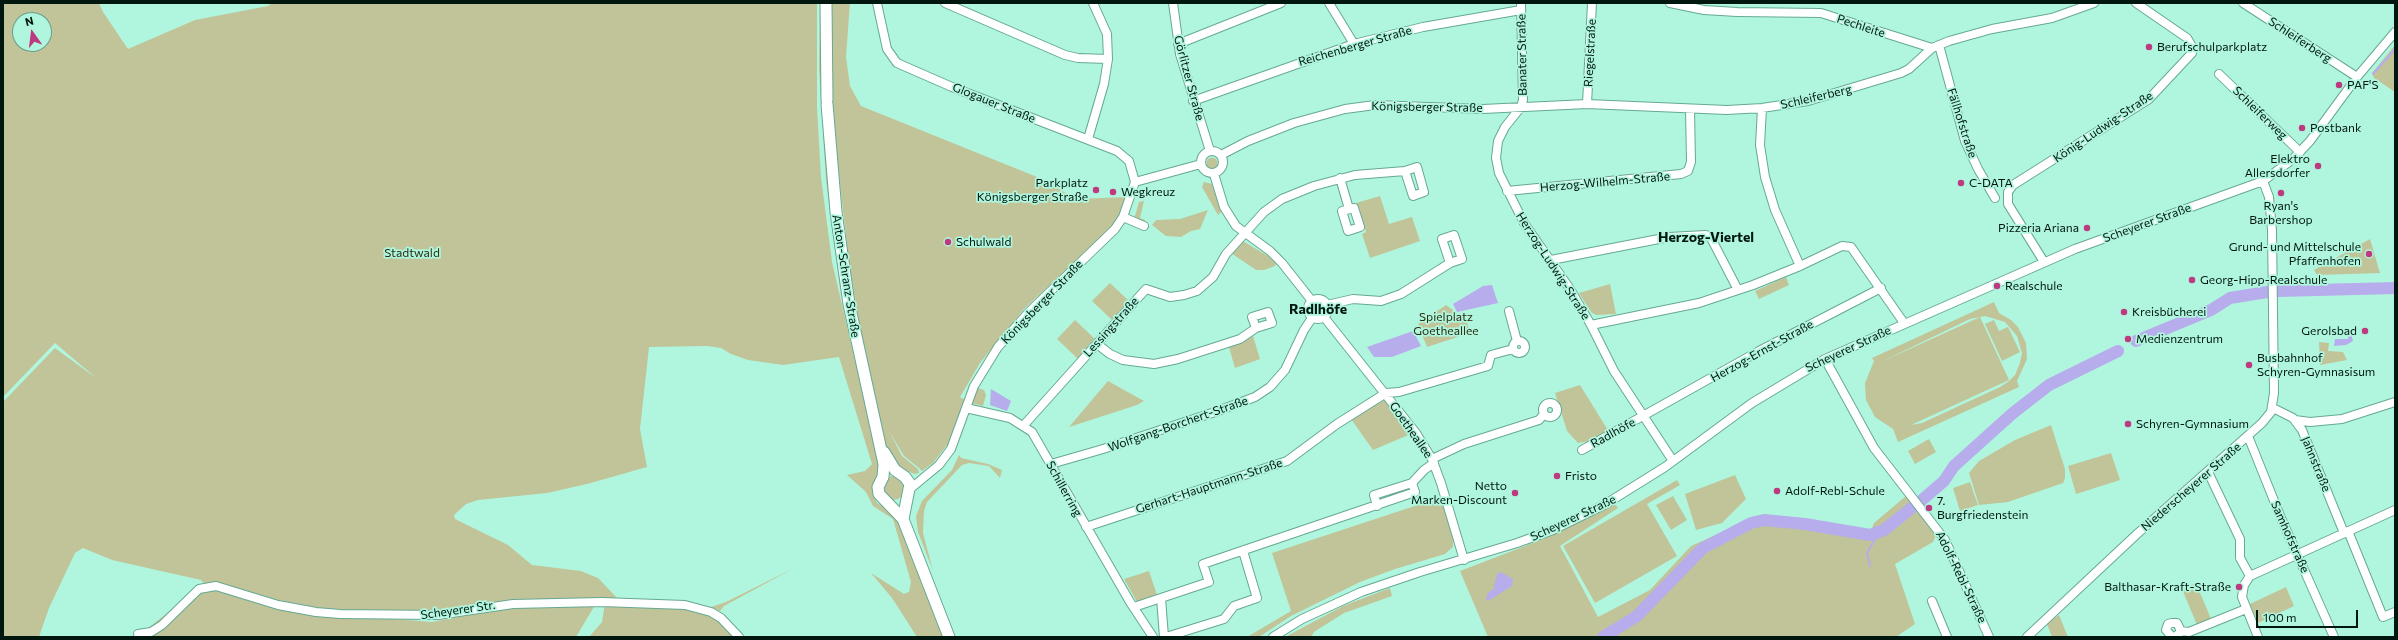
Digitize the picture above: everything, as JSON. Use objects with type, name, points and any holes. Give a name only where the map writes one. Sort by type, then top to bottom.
[{"type":"main road","name":"Anton-Schranz-Straße","points":[[826,3],[827,102],[836,212],[848,296],[866,390],[880,445],[883,477],[879,484],[878,490],[880,497],[903,518],[949,637]]},
{"type":"main road","name":"Anton-Schranz-Straße","points":[[880,445],[893,467],[902,475],[908,494]]},
{"type":"main road","points":[[883,477],[890,473],[902,475]]},
{"type":"main road","points":[[888,504],[898,504],[908,494]]},
{"type":"main road","points":[[903,518],[908,494]]},
{"type":"street","name":"Glogauer Straße","points":[[877,3],[887,49],[892,59],[903,66],[1088,139],[1124,155],[1129,161],[1135,182]]},
{"type":"street","points":[[945,3],[958,5],[1065,55],[1078,58],[1108,58]]},
{"type":"street","points":[[1088,139],[1104,84],[1108,58],[1107,34],[1092,3]]},
{"type":"street","name":"Görlitzer Straße","points":[[1173,3],[1178,44],[1193,101],[1210,151]]},
{"type":"street","points":[[1178,44],[1282,3]]},
{"type":"street","points":[[1329,3],[1354,44]]},
{"type":"street","name":"Riegelstraße","points":[[1587,104],[1592,3]]},
{"type":"street","name":"Pechleite","points":[[1670,3],[1704,10],[1821,13],[1936,46]]},
{"type":"street","name":"Schleiferberg","points":[[1522,107],[1587,104],[1690,110],[1762,108],[1808,101],[1901,73],[1909,69],[1936,46],[1992,29],[2052,18],[2094,3]]},
{"type":"street","name":"König-Ludwig-Straße","points":[[2044,262],[2008,204],[2008,192],[2013,186],[2149,99],[2192,52],[2193,48],[2187,38],[2136,3]]},
{"type":"street","name":"Schleiferberg","points":[[2243,3],[2357,77]]},
{"type":"street","name":"Reichenberger Straße","points":[[1193,101],[1354,44],[1423,27],[1521,7]]},
{"type":"street","name":"Banater Straße","points":[[1521,7],[1524,86],[1522,107]]},
{"type":"street","name":"Scheyerer Straße","points":[[1274,637],[1302,619],[1361,592],[1413,574],[1464,560],[1546,533],[1582,516],[1627,492],[1673,461],[1752,403],[1825,359],[1904,322],[2044,262],[2263,180],[2282,168],[2300,152],[2357,77],[2395,32]]},
{"type":"street","name":"Fällhofstraße","points":[[1936,46],[1965,141],[1978,169],[1995,198]]},
{"type":"street","name":"Schleiferweg","points":[[2219,74],[2300,152]]},
{"type":"street","name":"Königsberger Straße","points":[[1221,155],[1279,129],[1348,108],[1375,105],[1483,109],[1522,107]]},
{"type":"street","name":"Herzog-Ludwig-Straße","points":[[1522,107],[1505,127],[1497,145],[1498,167],[1507,191],[1524,223],[1551,260],[1591,325],[1614,371],[1673,461]]},
{"type":"street","points":[[1762,108],[1760,145],[1764,177],[1775,210],[1800,266]]},
{"type":"street","name":"Herzog-Wilhelm-Straße","points":[[1507,191],[1682,174],[1688,171],[1691,162],[1690,110]]},
{"type":"street","points":[[1210,151],[1221,155],[1223,166],[1219,172],[1214,174],[1205,171],[1201,164],[1204,154],[1210,151]]},
{"type":"street","points":[[1135,182],[1201,164]]},
{"type":"street","points":[[1243,233],[1264,212],[1282,199],[1340,178],[1364,173],[1405,171]]},
{"type":"street","points":[[1214,174],[1224,207],[1243,233],[1270,251],[1312,301]]},
{"type":"street","points":[[1340,178],[1350,209]]},
{"type":"street","points":[[2263,180],[2270,204],[2273,408],[2295,420],[2310,422],[2342,419],[2395,402]]},
{"type":"street","name":"Königsberger Straße","points":[[908,494],[925,475],[939,465],[951,449],[979,375],[998,347],[1033,308],[1111,234],[1124,217],[1135,182]]},
{"type":"street","points":[[1124,217],[1144,226]]},
{"type":"street","name":"Lessingstraße","points":[[1024,425],[1146,289],[1163,296],[1177,297],[1192,293],[1202,287],[1213,277],[1226,254],[1243,233]]},
{"type":"street","points":[[1551,260],[1670,237],[1706,235],[1711,238],[1738,290]]},
{"type":"street","points":[[1591,325],[1680,308],[1738,290],[1847,246],[1855,250],[1904,322]]},
{"type":"street","points":[[1327,305],[1348,299],[1377,301],[1390,299],[1450,263]]},
{"type":"street","name":"Herzog-Ernst-Straße","points":[[1644,416],[1759,352],[1881,288]]},
{"type":"street","points":[[1322,300],[1327,305],[1328,313],[1319,319],[1312,318],[1308,310],[1312,301],[1322,300]]},
{"type":"street","points":[[1386,393],[1399,392],[1488,366],[1491,355],[1513,349],[1519,354],[1524,350],[1524,343],[1517,341],[1509,311]]},
{"type":"street","name":"Goetheallee","points":[[1324,317],[1386,393],[1416,433],[1432,461],[1464,560]]},
{"type":"street","name":"Wolfgang-Borchert-Straße","points":[[1050,464],[1103,450],[1216,412],[1255,396],[1270,386],[1285,370],[1304,330],[1312,318]]},
{"type":"street","points":[[1097,344],[1110,354],[1123,360],[1154,364],[1178,359],[1240,339],[1256,328]]},
{"type":"street","name":"Adolf-Rebl-Straße","points":[[1825,359],[1874,448],[1924,510],[1948,545],[1989,637]]},
{"type":"street","name":"Gerhart-Hauptmann-Straße","points":[[1086,527],[1287,461],[1337,424],[1386,393]]},
{"type":"street","name":"Schillerring","points":[[966,408],[1002,416],[1024,425],[1034,436],[1086,527],[1153,637]]},
{"type":"street","name":"Niederscheyerer Straße","points":[[2026,637],[2137,534],[2262,424],[2273,408]]},
{"type":"street","points":[[1134,607],[1209,582],[1203,564],[1377,506],[1374,496],[1412,483],[1432,461],[1464,444],[1539,420],[1544,414]]},
{"type":"street","name":"Radlhöfe","points":[[1582,450],[1644,416]]},
{"type":"street","name":"Jahnstraße","points":[[2295,420],[2304,434],[2383,617],[2395,612]]},
{"type":"street","name":"Samhofstraße","points":[[2248,436],[2297,554],[2334,637]]},
{"type":"street","points":[[2208,472],[2240,540],[2240,558],[2250,576]]},
{"type":"street","points":[[902,475],[916,478],[925,475]]},
{"type":"street","points":[[2258,637],[2246,609],[2242,592],[2250,576],[2395,510]]},
{"type":"street","points":[[1161,598],[1165,637],[1224,619],[1234,606],[1257,598],[1243,551]]},
{"type":"street","name":"Scheyerer Str.","points":[[138,634],[151,632],[162,625],[199,590],[216,586],[278,605],[316,612],[340,614],[412,616],[438,615],[513,604],[602,602],[685,604],[711,612],[721,618],[738,637]]},
{"type":"street","points":[[1932,601],[1947,637]]},
{"type":"street","points":[[2176,635],[2189,632],[2246,609]]},
{"type":"green space","name":"Stadtwald","points":[[3,3],[99,3],[103,12],[128,49],[195,20],[268,6],[272,3],[817,3],[817,107],[821,177],[832,262],[881,471],[872,487],[873,495],[877,503],[892,512],[898,520],[944,637],[917,637],[892,598],[871,573],[904,594],[909,592],[911,582],[893,519],[873,506],[866,492],[847,475],[865,471],[872,464],[839,357],[783,365],[748,360],[731,354],[721,348],[707,346],[649,347],[640,429],[647,467],[587,484],[547,493],[478,500],[466,504],[454,515],[455,519],[508,545],[532,565],[581,571],[598,578],[618,599],[520,600],[438,615],[336,614],[432,622],[497,609],[595,605],[576,637],[137,637],[190,595],[206,586],[201,580],[112,560],[83,548],[75,553],[49,608],[39,637],[3,637],[3,402],[55,348],[96,378],[55,343],[3,397]]},
{"type":"green space","points":[[820,3],[822,82],[841,296],[826,181],[819,68]]},
{"type":"green space","points":[[830,3],[850,3],[846,57],[850,86],[861,106],[1042,179],[1076,199],[1128,197],[1113,226],[1024,309],[980,363],[960,397],[965,400],[955,435],[933,463],[922,471],[904,456],[889,431],[902,456],[918,469],[919,473],[915,474],[903,470],[887,452],[861,335],[849,263],[832,113]]},
{"type":"green space","points":[[2395,45],[2395,92],[2374,78],[2372,73]]},
{"type":"green space","points":[[1210,158],[1214,158],[1216,159],[1216,167],[1210,168],[1207,165],[1207,161]]},
{"type":"green space","points":[[1204,182],[1212,184],[1221,212],[1218,215],[1202,187]]},
{"type":"green space","points":[[1380,196],[1389,224],[1412,217],[1420,241],[1370,258],[1362,234],[1366,232],[1356,203]]},
{"type":"green space","points":[[1144,201],[1140,218],[1145,220],[1144,223],[1134,219],[1139,202]]},
{"type":"green space","points":[[1208,210],[1200,229],[1191,231],[1181,237],[1166,236],[1152,225],[1156,220],[1180,219]]},
{"type":"green space","points":[[2370,239],[2380,273],[2317,275],[2314,270]]},
{"type":"green space","points":[[1241,240],[1268,256],[1276,264],[1275,266],[1264,270],[1256,270],[1231,253]]},
{"type":"green space","points":[[1786,277],[1789,285],[1759,299],[1755,291]]},
{"type":"green space","points":[[1110,283],[1129,301],[1112,320],[1092,301]]},
{"type":"green space","points":[[1610,284],[1616,314],[1596,315],[1591,312],[1579,293]]},
{"type":"green space","points":[[1994,302],[1999,313],[2011,320],[2018,327],[2026,343],[2027,359],[2017,381],[2019,387],[1898,442],[1893,429],[1875,417],[1866,400],[1865,383],[1874,361],[1872,358]],"holes":[[[1985,316],[2005,322],[2017,336],[2022,353],[2015,375],[2009,381],[2000,387],[1922,423],[1911,425],[2009,380],[1980,317]],[[1980,317],[1881,362],[1970,319]]]},
{"type":"green space","points":[[1316,304],[1320,304],[1322,305],[1322,313],[1316,314],[1313,311],[1313,307]]},
{"type":"green space","name":"Spielplatz Goetheallee","points":[[1446,305],[1458,314],[1465,316],[1470,333],[1427,347],[1418,324]]},
{"type":"green space","points":[[1075,320],[1095,339],[1078,359],[1057,339]]},
{"type":"green space","points":[[1994,320],[1999,331],[2008,327],[2020,352],[2002,361],[1985,324]]},
{"type":"green space","points":[[1253,336],[1260,359],[1235,368],[1228,344]]},
{"type":"green space","points":[[2319,342],[2329,343],[2328,351],[2343,352],[2347,360],[2320,365]]},
{"type":"green space","points":[[1108,381],[1144,401],[1137,405],[1069,427]]},
{"type":"green space","points":[[1580,385],[1609,432],[1591,441],[1578,443],[1567,431],[1555,393]]},
{"type":"green space","points":[[978,388],[984,390],[986,395],[983,406],[971,403]]},
{"type":"green space","points":[[1386,399],[1413,433],[1373,450],[1351,419]]},
{"type":"green space","points":[[2051,425],[2065,469],[2065,478],[2063,483],[2008,502],[1979,505],[1969,473],[1979,461],[2015,440]]},
{"type":"green space","points":[[1929,439],[1936,452],[1915,464],[1908,451]]},
{"type":"green space","points":[[2111,453],[2120,480],[2076,494],[2068,466]]},
{"type":"green space","points":[[959,455],[961,458],[988,464],[1002,470],[1000,478],[989,466],[969,463],[962,465],[927,502],[924,511],[923,533],[933,571],[918,532],[916,516],[922,501],[952,470]]},
{"type":"green space","points":[[1735,475],[1746,499],[1722,523],[1696,530],[1685,494]]},
{"type":"green space","points":[[893,476],[898,477],[904,483],[904,493],[898,499],[893,500],[888,499],[882,493],[881,488],[882,483],[888,477]]},
{"type":"green space","points":[[1677,480],[1680,485],[1647,504],[1677,556],[1595,603],[1563,546]]},
{"type":"green space","points":[[1970,482],[1978,505],[1960,511],[1953,488]]},
{"type":"green space","points":[[1673,496],[1687,520],[1671,530],[1656,505]]},
{"type":"green space","points":[[1906,496],[1937,533],[1933,542],[1895,564],[1915,624],[1896,637],[1488,637],[1460,571],[1551,536],[1614,502],[1618,508],[1560,546],[1598,617],[1650,590],[1691,546],[1754,518],[1871,531],[1874,523]],"holes":[[[1507,589],[1495,595],[1488,601],[1488,592]]]},
{"type":"green space","points":[[1439,498],[1446,511],[1453,539],[1453,547],[1445,554],[1395,569],[1360,582],[1291,616],[1259,637],[1247,637],[1291,611],[1272,553]]},
{"type":"green space","points":[[794,568],[724,606],[720,611],[711,607],[726,602]]},
{"type":"green space","points":[[1149,571],[1157,595],[1137,602],[1124,579]]},
{"type":"green space","points":[[2196,583],[2211,619],[2197,625],[2182,589]]},
{"type":"green space","points":[[2286,587],[2294,606],[2258,623],[2250,604]]},
{"type":"green space","points":[[1390,588],[1392,596],[1344,613],[1314,632],[1311,637],[1285,637],[1343,606]]},
{"type":"green space","points":[[605,603],[699,609],[726,626],[735,637],[589,637],[602,622]]},
{"type":"green space","points":[[2059,615],[2068,637],[2052,637],[2047,624]]},
{"type":"shaded area","points":[[1492,285],[1498,303],[1457,312],[1453,304],[1483,286]]},
{"type":"shaded area","points":[[1413,331],[1421,346],[1392,357],[1374,357],[1367,347]]},
{"type":"shaded area","points":[[2351,334],[2353,341],[2346,345],[2334,346],[2335,339],[2348,339],[2348,335]]},
{"type":"shaded area","points":[[991,389],[1011,401],[1007,411],[990,405]]},
{"type":"shaded area","points":[[1501,572],[1513,579],[1512,586],[1488,601],[1486,600],[1488,592],[1493,590],[1497,574]]},
{"type":"waterway","points":[[2373,74],[2395,49]]},
{"type":"waterway","points":[[2278,291],[2395,288]]},
{"type":"waterway","points":[[2136,341],[2211,310],[2230,298],[2267,292]]},
{"type":"waterway","points":[[1922,500],[1944,481],[1954,466],[2013,413],[2049,385],[2118,351]]},
{"type":"waterway","points":[[1603,637],[1637,616],[1703,548],[1751,523],[1764,520],[1805,524],[1870,535],[1884,530],[1914,506]]},
{"type":"waterway","points":[[1870,566],[1867,553],[1878,534]]},
{"type":"place","name":"Berufschulparkplatz","points":[[2149,47]]},
{"type":"place","name":"PAF'S","points":[[2339,85]]},
{"type":"place","name":"Postbank","points":[[2302,128]]},
{"type":"place","name":"Elektro Allersdorfer","points":[[2318,166]]},
{"type":"place","name":"C-DATA","points":[[1961,183]]},
{"type":"place","name":"Parkplatz Königsberger Straße","points":[[1096,190]]},
{"type":"place","name":"Wegkreuz","points":[[1113,192]]},
{"type":"place","name":"Ryan's Barbershop","points":[[2281,193]]},
{"type":"place","name":"Pizzeria Ariana","points":[[2087,228]]},
{"type":"place","name":"Schulwald","points":[[948,242]]},
{"type":"place","name":"Grund- und Mittelschule Pfaffenhofen","points":[[2369,254]]},
{"type":"place","name":"Georg-Hipp-Realschule","points":[[2192,280]]},
{"type":"place","name":"Realschule","points":[[1997,286]]},
{"type":"place","name":"Kreisbücherei","points":[[2124,312]]},
{"type":"place","name":"Gerolsbad","points":[[2365,331]]},
{"type":"place","name":"Medienzentrum","points":[[2128,339]]},
{"type":"place","name":"Busbahnhof Schyren-Gymnasisum","points":[[2249,365]]},
{"type":"place","name":"Schyren-Gymnasium","points":[[2128,424]]},
{"type":"place","name":"Fristo","points":[[1557,476]]},
{"type":"place","name":"Adolf-Rebl-Schule","points":[[1777,491]]},
{"type":"place","name":"Netto Marken-Discount","points":[[1515,493]]},
{"type":"place","name":"7. Burgfriedenstein","points":[[1929,508]]},
{"type":"place","name":"Balthasar-Kraft-Straße","points":[[2239,587]]},
{"type":"district","name":"Herzog-Viertel","points":[[1706,237]]},
{"type":"district","name":"Radlhöfe","points":[[1318,309]]}]
